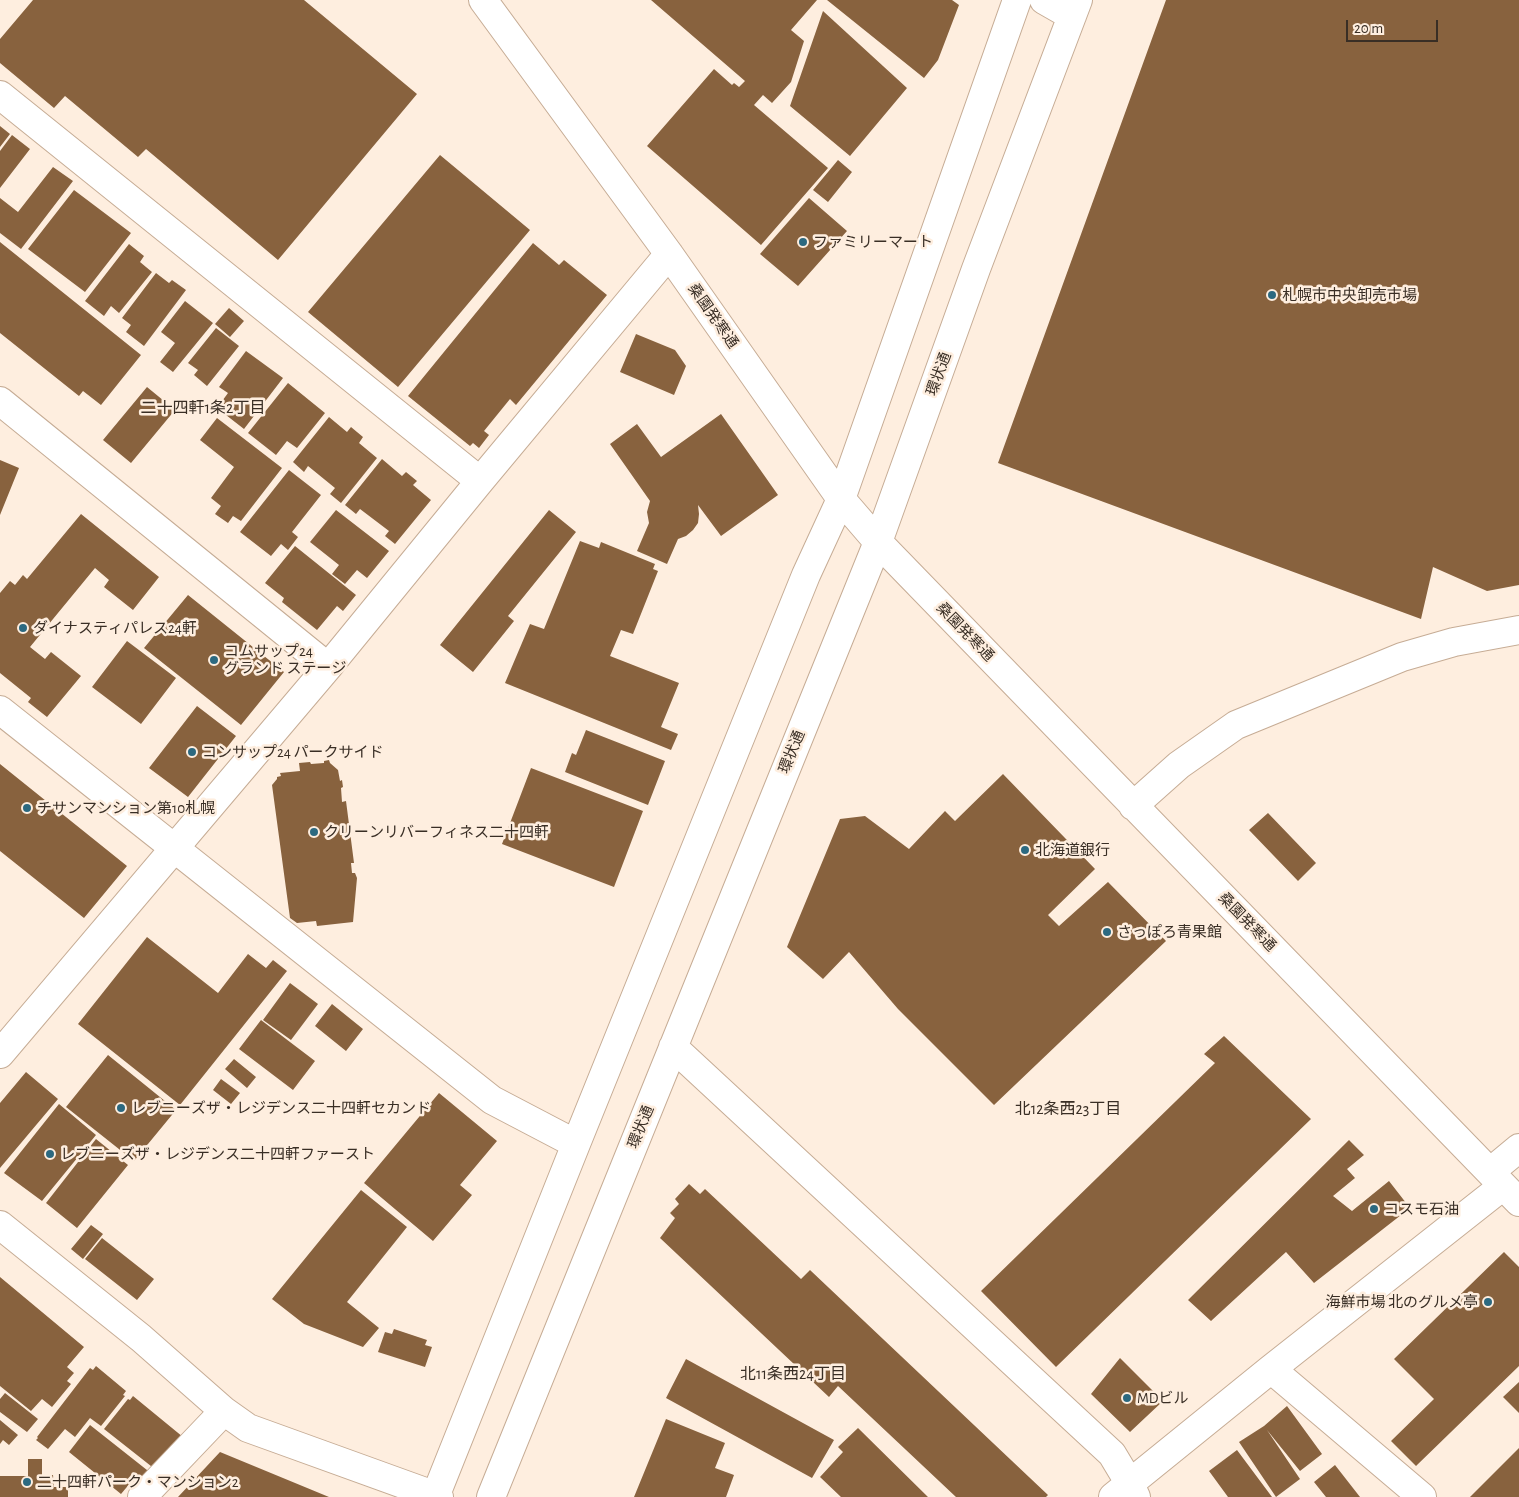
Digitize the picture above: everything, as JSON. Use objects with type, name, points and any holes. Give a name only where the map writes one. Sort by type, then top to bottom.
[{"type":"street","points":[[0,1225],[141,1338],[224,1411],[248,1428],[437,1497],[576,1144],[806,575],[841,499],[1017,0]]},
{"type":"street","points":[[1044,0],[1075,8]]},
{"type":"street","name":"桑園発寒通","points":[[495,5],[841,499],[878,542],[1504,1187]]},
{"type":"street","name":"環状通","points":[[491,1497],[878,542],[976,269],[1075,8]]},
{"type":"street","points":[[0,95],[480,481]]},
{"type":"street","points":[[0,1054],[328,667],[669,254]]},
{"type":"street","points":[[0,401],[328,667]]},
{"type":"street","points":[[1133,806],[1179,765],[1236,725],[1402,657],[1454,642],[1519,630]]},
{"type":"street","points":[[0,710],[174,850],[492,1100],[576,1144]]},
{"type":"street","points":[[673,1047],[1112,1454],[1126,1493],[1271,1369],[1504,1187],[1519,1148]]},
{"type":"street","points":[[1271,1369],[1422,1497]]},
{"type":"street","points":[[142,1497],[224,1411]]},
{"type":"building","points":[[33,0],[304,0],[417,94],[278,260],[146,149],[138,157],[65,96],[54,108],[0,63],[0,39]]},
{"type":"building","points":[[651,0],[817,0],[791,30],[804,41],[791,82],[772,103],[763,95],[754,105],[828,168],[761,245],[647,146],[714,69],[732,85],[734,83],[739,87],[745,81]]},
{"type":"building","points":[[827,0],[952,0],[959,5],[938,60],[924,78]]},
{"type":"building","name":"札幌市中央卸売市場","points":[[1166,0],[1519,0],[1519,585],[1487,591],[1433,567],[1421,619],[998,463]]},
{"type":"building","points":[[823,11],[907,88],[850,156],[790,106]]},
{"type":"building","points":[[0,126],[10,134],[0,147]]},
{"type":"building","points":[[12,135],[30,149],[0,188],[0,151]]},
{"type":"building","points":[[440,155],[530,230],[398,387],[308,312]]},
{"type":"building","points":[[838,160],[852,172],[828,202],[813,190]]},
{"type":"building","points":[[53,167],[73,181],[21,249],[0,233],[0,198],[18,212]]},
{"type":"building","points":[[74,190],[131,233],[85,292],[28,249]]},
{"type":"building","name":"ファミリーマート","points":[[809,198],[847,231],[798,286],[760,254]]},
{"type":"building","points":[[0,242],[141,355],[101,405],[83,391],[79,396],[0,333]]},
{"type":"building","points":[[533,243],[559,265],[564,260],[607,295],[516,405],[510,399],[484,431],[489,435],[479,448],[473,443],[470,446],[408,396]]},
{"type":"building","points":[[129,244],[144,256],[140,262],[152,272],[119,313],[111,306],[104,316],[85,301]]},
{"type":"building","points":[[156,273],[169,283],[172,280],[186,290],[144,346],[126,332],[131,325],[122,318]]},
{"type":"building","points":[[185,301],[213,323],[173,372],[160,362],[175,343],[161,332]]},
{"type":"building","points":[[229,308],[244,321],[230,337],[215,324]]},
{"type":"building","points":[[216,328],[239,346],[207,386],[194,375],[198,370],[188,363]]},
{"type":"building","points":[[636,334],[675,350],[686,366],[674,395],[620,372]]},
{"type":"building","points":[[246,351],[283,378],[244,429],[217,408],[228,393],[219,387]]},
{"type":"building","points":[[288,383],[325,413],[297,448],[287,441],[276,455],[248,433]]},
{"type":"building","points":[[147,387],[175,410],[131,463],[103,440]]},
{"type":"building","points":[[721,414],[778,495],[721,536],[698,505],[698,523],[686,536],[678,539],[667,564],[637,551],[649,523],[647,512],[650,501],[610,444],[637,424],[661,457]]},
{"type":"building","points":[[329,417],[347,432],[351,427],[363,437],[359,443],[377,458],[341,503],[330,494],[335,488],[308,466],[304,472],[293,462]]},
{"type":"building","points":[[217,418],[282,468],[241,521],[233,516],[228,523],[215,514],[221,506],[211,498],[234,467],[200,440]]},
{"type":"building","points":[[382,459],[402,476],[406,472],[417,481],[413,485],[431,500],[395,544],[385,536],[389,531],[360,509],[356,514],[345,505]]},
{"type":"building","points":[[0,460],[19,468],[0,515]]},
{"type":"building","points":[[289,470],[321,495],[292,532],[298,537],[288,550],[281,544],[271,556],[240,532]]},
{"type":"building","points":[[336,510],[389,551],[367,578],[357,570],[345,584],[332,574],[339,565],[310,542]]},
{"type":"building","points":[[549,510],[576,532],[508,616],[514,621],[473,672],[440,645]]},
{"type":"building","name":"ダイナスティパレス24軒","points":[[81,514],[159,577],[133,610],[104,587],[109,580],[95,568],[30,647],[45,659],[51,652],[81,676],[47,717],[28,702],[31,698],[0,673],[0,593],[10,581],[15,585],[23,575],[27,579]]},
{"type":"building","points":[[580,541],[599,548],[601,542],[655,564],[653,569],[658,571],[633,634],[621,630],[610,656],[679,683],[661,727],[678,734],[671,750],[505,683],[530,624],[544,629]]},
{"type":"building","points":[[295,546],[356,595],[343,611],[337,606],[317,630],[282,602],[284,598],[265,583]]},
{"type":"building","name":"コムサップ24 グランド ステージ","points":[[188,595],[284,672],[241,725],[144,648]]},
{"type":"building","points":[[127,641],[176,678],[141,724],[92,687]]},
{"type":"building","name":"コンサップ24 パークサイド","points":[[197,706],[236,736],[188,797],[149,768]]},
{"type":"building","points":[[586,730],[665,761],[648,805],[565,772],[572,753],[576,755]]},
{"type":"building","name":"クリーンリバーフィネス二十四軒","points":[[329,760],[338,770],[340,781],[342,780],[342,802],[346,801],[354,863],[351,863],[352,873],[355,873],[357,878],[353,922],[317,926],[316,921],[297,923],[290,918],[272,785],[277,777],[281,776],[280,773],[300,771],[299,763],[324,763],[324,761]]},
{"type":"building","name":"チサンマンション第10札幌","points":[[0,764],[127,866],[84,918],[0,851]]},
{"type":"building","points":[[531,768],[643,811],[614,887],[502,844]]},
{"type":"building","points":[[1003,774],[1095,869],[1048,915],[1059,926],[1108,882],[1166,941],[994,1105],[898,1009],[849,952],[823,979],[787,947],[840,819],[865,816],[909,849],[945,811],[955,821]]},
{"type":"building","points":[[1268,813],[1316,863],[1298,881],[1249,830]]},
{"type":"building","points":[[147,937],[218,993],[248,954],[266,968],[273,960],[287,971],[180,1105],[78,1024]]},
{"type":"building","points":[[290,983],[318,1004],[291,1040],[263,1020]]},
{"type":"building","points":[[332,1004],[363,1029],[346,1051],[315,1026]]},
{"type":"building","points":[[261,1020],[315,1061],[293,1090],[239,1049]]},
{"type":"building","points":[[1224,1036],[1311,1119],[1056,1367],[981,1291],[1215,1063],[1204,1054]]},
{"type":"building","name":"レブニーズザ・レジデンス二十四軒セカンド","points":[[108,1055],[176,1110],[134,1161],[66,1107]]},
{"type":"building","points":[[234,1059],[256,1077],[247,1088],[225,1069]]},
{"type":"building","points":[[26,1072],[58,1099],[0,1168],[0,1103]]},
{"type":"building","points":[[221,1079],[240,1093],[231,1104],[213,1090]]},
{"type":"building","points":[[439,1093],[497,1141],[460,1185],[472,1195],[433,1241],[364,1183]]},
{"type":"building","name":"レブニーズザ・レジデンス二十四軒ファースト","points":[[59,1104],[96,1135],[42,1201],[4,1173]]},
{"type":"building","points":[[96,1139],[128,1165],[77,1228],[46,1203]]},
{"type":"building","points":[[1349,1140],[1364,1155],[1347,1169],[1355,1178],[1333,1196],[1352,1211],[1389,1181],[1410,1208],[1314,1283],[1286,1252],[1211,1321],[1188,1300]]},
{"type":"building","points":[[689,1184],[700,1194],[705,1189],[801,1279],[810,1270],[1048,1495],[1046,1497],[956,1497],[838,1386],[829,1397],[660,1238],[675,1218],[670,1213],[679,1204],[675,1199]]},
{"type":"building","points":[[361,1190],[407,1227],[347,1302],[379,1328],[363,1347],[304,1324],[272,1299]]},
{"type":"building","points":[[91,1225],[103,1234],[83,1259],[71,1249]]},
{"type":"building","points":[[102,1238],[154,1279],[137,1300],[85,1259]]},
{"type":"building","points":[[1504,1252],[1519,1267],[1519,1366],[1416,1466],[1391,1441],[1434,1399],[1394,1359]]},
{"type":"building","points":[[0,1277],[84,1347],[67,1367],[74,1373],[67,1381],[71,1384],[52,1407],[42,1399],[31,1411],[0,1386]]},
{"type":"building","points":[[394,1329],[427,1340],[425,1345],[432,1347],[425,1367],[378,1352],[385,1332],[392,1334]]},
{"type":"building","name":"MDビル","points":[[1120,1358],[1163,1401],[1130,1432],[1091,1394]]},
{"type":"building","points":[[686,1359],[834,1440],[812,1478],[666,1398]]},
{"type":"building","points":[[96,1366],[126,1391],[123,1395],[125,1396],[101,1426],[90,1418],[75,1437],[65,1429],[48,1449],[36,1440],[37,1437],[90,1368],[93,1370]]},
{"type":"building","points":[[1519,1382],[1519,1413],[1503,1397]]},
{"type":"building","points":[[5,1393],[38,1419],[27,1432],[0,1412],[0,1399]]},
{"type":"building","points":[[133,1396],[183,1437],[156,1470],[104,1429],[128,1399],[130,1400]]},
{"type":"building","points":[[1287,1406],[1322,1454],[1300,1471],[1267,1430],[1300,1479],[1276,1497],[1239,1442],[1264,1426]]},
{"type":"building","points":[[666,1419],[725,1443],[715,1468],[734,1475],[726,1497],[634,1497]]},
{"type":"building","points":[[0,1420],[18,1435],[9,1445],[3,1440],[0,1444]]},
{"type":"building","points":[[90,1425],[152,1474],[140,1489],[131,1482],[121,1494],[69,1452]]},
{"type":"building","points":[[858,1428],[928,1497],[841,1497],[820,1477],[843,1452],[838,1447]]},
{"type":"building","points":[[1519,1448],[1519,1497],[1470,1497]]},
{"type":"building","points":[[1237,1450],[1272,1497],[1228,1497],[1209,1471]]},
{"type":"building","points":[[220,1452],[329,1497],[178,1497]]},
{"type":"building","name":"二十四軒パーク・マンション2","points":[[28,1459],[42,1459],[42,1475],[53,1475],[54,1487],[68,1487],[68,1497],[0,1497],[0,1476],[28,1476]]},
{"type":"building","points":[[1335,1465],[1360,1497],[1326,1497],[1314,1482]]},
{"type":"place","name":"ファミリーマート","points":[[803,242]]},
{"type":"place","name":"札幌市中央卸売市場","points":[[1272,295]]},
{"type":"place","name":"ダイナスティパレス24軒","points":[[23,628]]},
{"type":"place","name":"コムサップ24 グランド ステージ","points":[[214,660]]},
{"type":"place","name":"コンサップ24 パークサイド","points":[[192,752]]},
{"type":"place","name":"チサンマンション第10札幌","points":[[27,808]]},
{"type":"place","name":"クリーンリバーフィネス二十四軒","points":[[314,832]]},
{"type":"place","name":"北海道銀行","points":[[1025,850]]},
{"type":"place","name":"さっぽろ青果館","points":[[1107,932]]},
{"type":"place","name":"レブニーズザ・レジデンス二十四軒セカンド","points":[[121,1108]]},
{"type":"place","name":"レブニーズザ・レジデンス二十四軒ファースト","points":[[50,1154]]},
{"type":"place","name":"コスモ石油","points":[[1374,1209]]},
{"type":"place","name":"海鮮市場 北のグルメ亭","points":[[1488,1302]]},
{"type":"place","name":"MDビル","points":[[1127,1398]]},
{"type":"place","name":"二十四軒パーク・マンション2","points":[[27,1482]]},
{"type":"district","name":"二十四軒1条2丁目","points":[[203,408]]},
{"type":"district","name":"北12条西23丁目","points":[[1068,1109]]},
{"type":"district","name":"北11条西24丁目","points":[[793,1374]]}]
